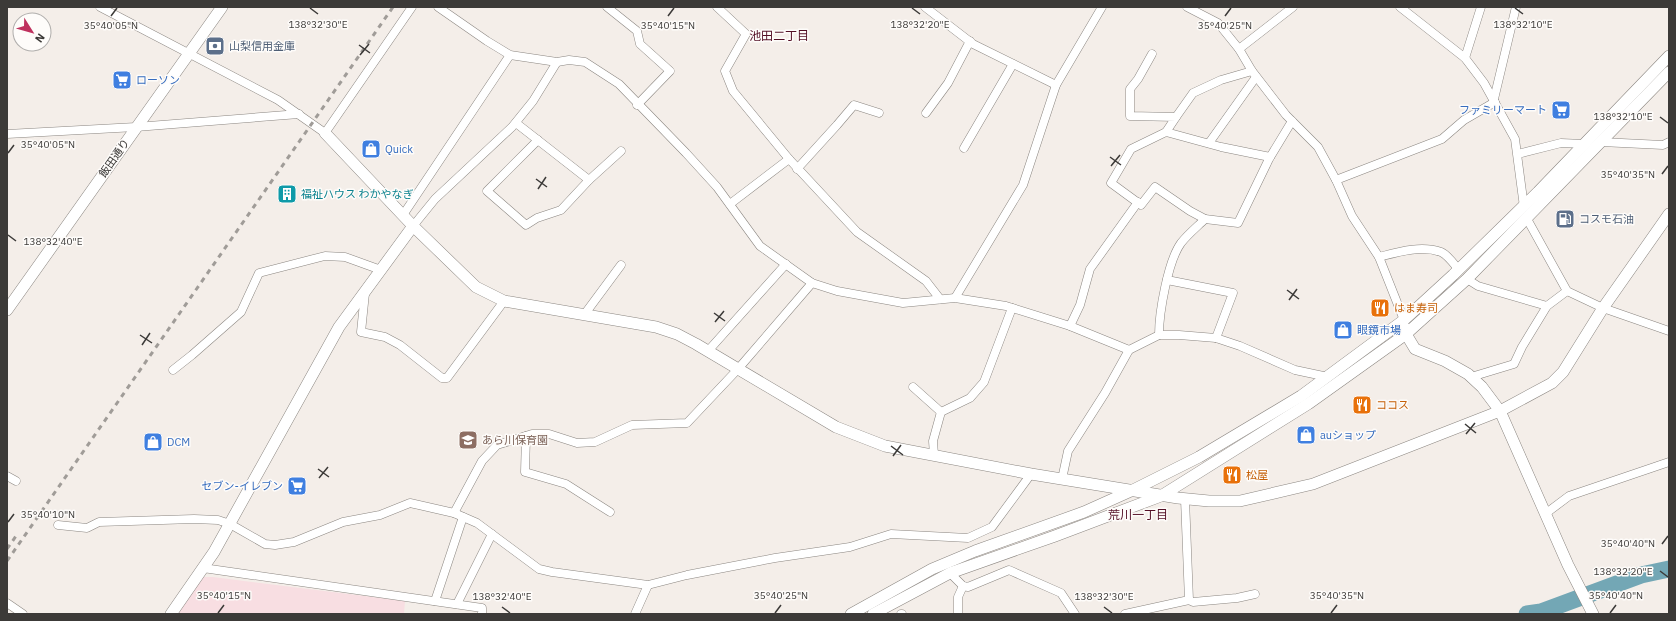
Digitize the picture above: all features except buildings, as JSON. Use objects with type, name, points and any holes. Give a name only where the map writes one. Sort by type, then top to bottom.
[{"type":"street","points":[[100,7],[278,100],[299,114],[325,133],[413,226],[476,287],[504,301],[656,327],[677,334],[836,427],[885,446],[1031,474],[1133,490],[1161,496],[1209,501],[1240,501],[1313,484],[1500,411],[1552,383],[1563,372],[1603,308],[1669,214]]},
{"type":"street","name":"飯田通り","points":[[7,310],[222,7]]},
{"type":"street","points":[[325,133],[412,7]]},
{"type":"street","points":[[438,7],[487,42],[510,55],[557,62],[569,60],[585,62],[618,84],[686,153],[717,187],[760,246],[812,283],[837,291],[903,303],[956,298],[1012,308],[1070,326],[1129,350]]},
{"type":"street","points":[[607,7],[637,31],[640,44],[670,71],[638,104]]},
{"type":"street","points":[[717,7],[746,34],[725,71],[733,91],[797,169],[856,232],[926,281],[940,300]]},
{"type":"street","points":[[925,7],[970,41],[1056,85]]},
{"type":"street","points":[[956,298],[1024,185],[1056,85],[1102,7]]},
{"type":"street","points":[[1187,7],[1218,23],[1239,49],[1254,74],[1292,121],[1318,147],[1336,180],[1352,216],[1379,257],[1404,320],[1406,334],[1415,349],[1445,361],[1471,377],[1482,387],[1500,411],[1568,565],[1593,614]]},
{"type":"street","points":[[1239,49],[1293,7]]},
{"type":"street","points":[[1401,7],[1465,58],[1484,83],[1515,139],[1524,207]]},
{"type":"street","points":[[1465,58],[1481,7]]},
{"type":"street","points":[[1336,180],[1442,139],[1464,120],[1494,101],[1516,7]]},
{"type":"street","points":[[926,113],[948,83],[970,41]]},
{"type":"street","points":[[1152,54],[1138,79],[1130,89],[1130,116],[1176,116]]},
{"type":"street","points":[[404,215],[510,55]]},
{"type":"street","points":[[851,614],[932,569],[975,551],[1084,512],[1133,490],[1199,457],[1301,396],[1404,320],[1459,270],[1524,207],[1669,56]]},
{"type":"street","points":[[171,614],[203,568],[230,524],[335,334],[365,291],[435,199],[516,123],[533,101],[557,62]]},
{"type":"street","points":[[964,148],[1013,64]]},
{"type":"street","points":[[873,614],[950,573],[1055,536],[1161,496],[1308,404],[1406,334],[1467,279],[1528,219],[1669,72]]},
{"type":"street","points":[[1254,74],[1221,80],[1193,93],[1166,132],[1131,149],[1111,184],[1141,205],[1155,186],[1190,211],[1205,219],[1238,222],[1270,157],[1292,121]]},
{"type":"street","points":[[1209,143],[1254,74]]},
{"type":"street","points":[[797,169],[837,126],[854,105],[879,113]]},
{"type":"street","points":[[7,134],[136,127],[299,114]]},
{"type":"street","points":[[516,123],[589,180]]},
{"type":"street","points":[[1166,132],[1270,157]]},
{"type":"street","points":[[538,140],[487,191],[526,225],[537,218],[561,210],[589,180],[621,151]]},
{"type":"street","points":[[1601,142],[1663,145],[1669,142]]},
{"type":"street","points":[[1518,154],[1562,143],[1584,144]]},
{"type":"street","points":[[730,204],[789,159]]},
{"type":"street","points":[[1070,326],[1080,306],[1090,269],[1138,202]]},
{"type":"street","points":[[1159,335],[1159,324],[1167,280],[1175,254],[1182,243],[1205,219]]},
{"type":"street","points":[[1528,219],[1567,291],[1603,308],[1669,331]]},
{"type":"street","points":[[1379,257],[1408,250],[1441,252],[1448,257],[1459,270]]},
{"type":"street","points":[[173,370],[241,312],[259,273],[325,256],[345,257],[381,270]]},
{"type":"street","points":[[708,351],[786,264]]},
{"type":"street","points":[[584,315],[621,266]]},
{"type":"street","points":[[1467,279],[1478,286],[1547,306]]},
{"type":"street","points":[[1167,280],[1233,293],[1216,338]]},
{"type":"street","points":[[454,513],[482,462],[497,445],[532,434],[549,434],[577,442],[595,442],[632,425],[687,424],[738,369],[812,283]]},
{"type":"street","points":[[365,291],[361,332],[385,337],[400,345],[442,378],[447,378],[504,301]]},
{"type":"street","points":[[1471,377],[1514,364],[1522,347],[1547,306],[1567,291]]},
{"type":"street","points":[[934,455],[933,441],[941,412],[970,398],[984,382],[1012,308]]},
{"type":"street","points":[[1062,479],[1068,451],[1129,350],[1159,335],[1216,338],[1240,346],[1296,370],[1328,377]]},
{"type":"street","points":[[913,388],[941,412]]},
{"type":"street","points":[[526,436],[525,472],[566,484],[610,512]]},
{"type":"street","points":[[1547,519],[1569,496],[1669,462]]},
{"type":"street","points":[[58,524],[87,528],[99,522],[194,519],[218,520],[230,524],[265,544],[275,545],[294,542],[343,522],[380,515],[410,503],[454,513],[477,523],[539,569],[648,585],[687,575],[775,558],[850,547],[891,534],[970,537],[992,527],[1031,474]]},
{"type":"street","points":[[7,476],[16,481]]},
{"type":"street","points":[[1185,499],[1190,600]]},
{"type":"street","points":[[435,601],[462,517]]},
{"type":"street","points":[[457,604],[492,534]]},
{"type":"street","points":[[970,537],[975,551]]},
{"type":"street","points":[[203,568],[482,608],[482,614]]},
{"type":"street","points":[[950,573],[963,586],[968,587],[1009,570],[1061,593],[1075,614]]},
{"type":"street","points":[[635,614],[648,585]]},
{"type":"street","points":[[958,614],[958,597],[963,586]]},
{"type":"street","points":[[1125,614],[1190,600],[1193,602],[1237,598],[1255,594]]},
{"type":"street","points":[[7,603],[23,614]]},
{"type":"shaded area","points":[[202,577],[213,577],[405,601],[404,614],[177,614]]},
{"type":"waterway","points":[[1527,614],[1541,612],[1641,575],[1669,569]]},
{"type":"railway","points":[[7,561],[393,7]]},
{"type":"railway","points":[[7,549],[16,536]]},
{"type":"place","name":"山梨信用金庫","points":[[215,46]]},
{"type":"place","name":"ローソン","points":[[122,80]]},
{"type":"place","name":"ファミリーマート","points":[[1561,110]]},
{"type":"place","name":"Quick","points":[[371,149]]},
{"type":"place","name":"福祉ハウス わかやなぎ","points":[[287,194]]},
{"type":"place","name":"コスモ石油","points":[[1565,219]]},
{"type":"place","name":"はま寿司","points":[[1380,308]]},
{"type":"place","name":"眼鏡市場","points":[[1343,330]]},
{"type":"place","name":"ココス","points":[[1362,405]]},
{"type":"place","name":"auショップ","points":[[1306,435]]},
{"type":"place","name":"あら川保育園","points":[[468,440]]},
{"type":"place","name":"DCM","points":[[153,442]]},
{"type":"place","name":"松屋","points":[[1232,475]]},
{"type":"place","name":"セブン-イレブン","points":[[297,486]]},
{"type":"district","name":"池田二丁目","points":[[779,36]]},
{"type":"district","name":"荒川一丁目","points":[[1138,515]]}]
